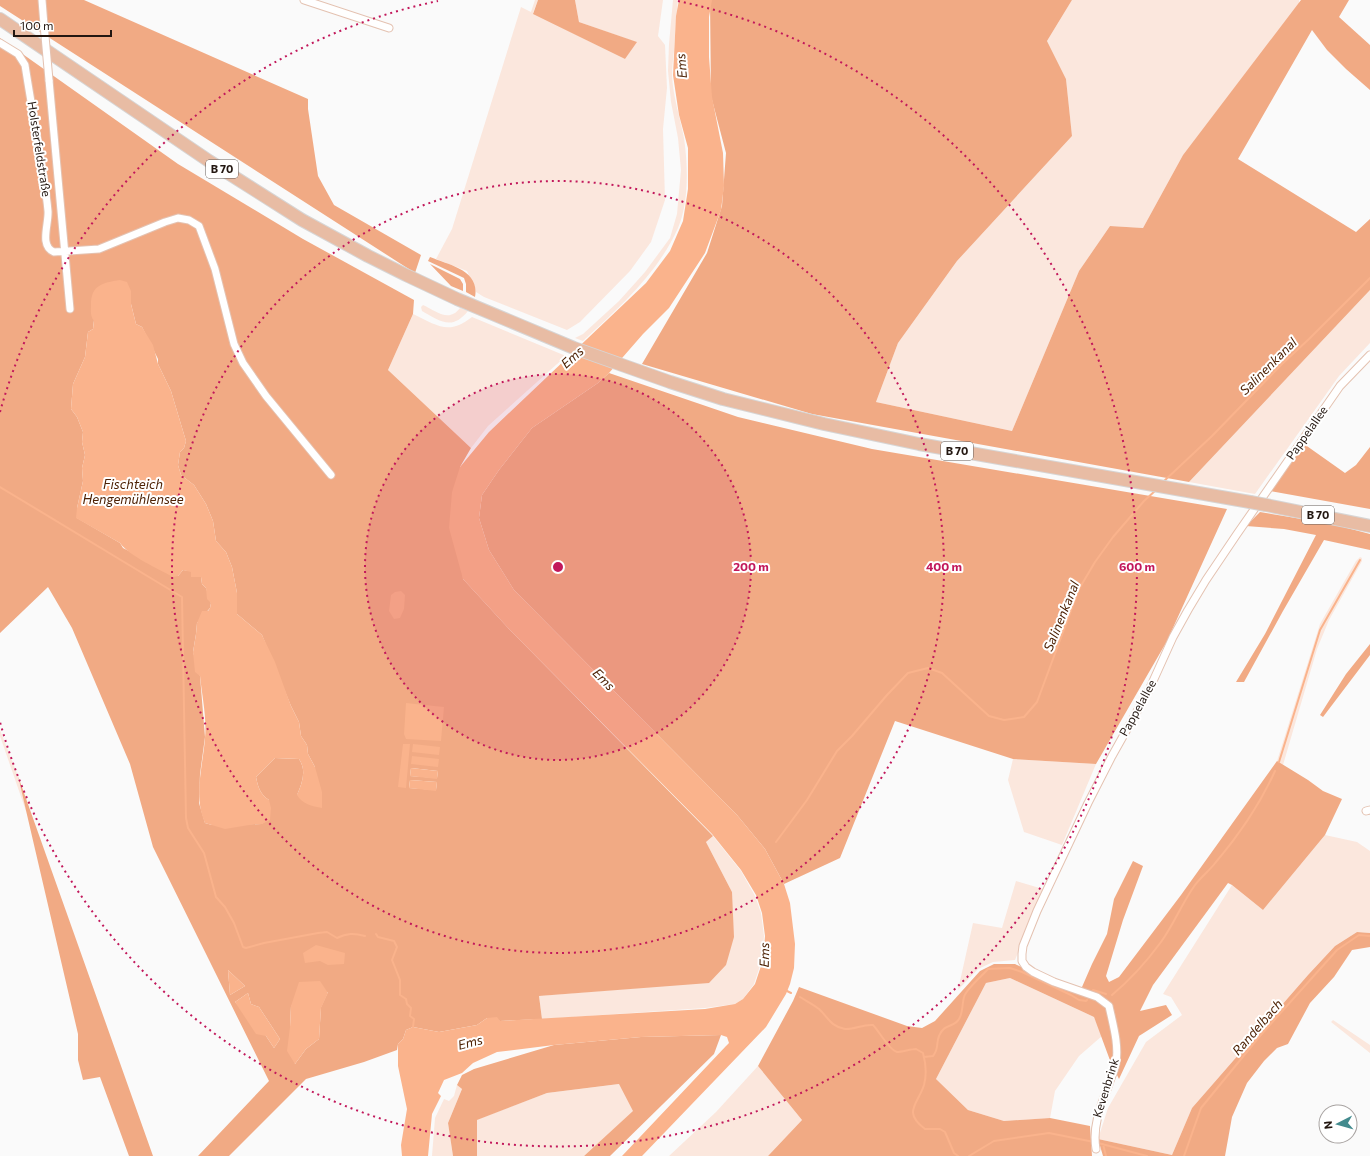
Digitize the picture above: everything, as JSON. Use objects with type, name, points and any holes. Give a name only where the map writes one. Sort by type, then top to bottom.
[{"type":"main road","name":"B 70","points":[[0,19],[209,161],[302,220],[368,256],[457,299],[574,348],[723,399],[836,427],[919,444],[1250,502],[1370,526]]},
{"type":"street","points":[[42,0],[70,309]]},
{"type":"street","points":[[304,0],[389,28]]},
{"type":"street","name":"Holsterfeldstraße","points":[[0,43],[18,54],[25,65],[46,192],[48,216],[45,240],[46,247],[54,252],[66,252]]},
{"type":"street","points":[[66,252],[99,249],[178,218],[189,220],[199,226],[215,269],[234,344],[243,363],[266,396],[331,475]]},
{"type":"street","name":"Pappelallee","points":[[1117,1051],[1109,1006],[1097,998],[1054,982],[1033,972],[1026,967],[1022,961],[1024,946],[1040,905],[1091,796],[1148,690],[1184,617],[1206,580],[1340,386],[1370,355]]},
{"type":"street","name":"Kevenbrink","points":[[1096,1149],[1094,1138],[1096,1122],[1116,1065],[1117,1051]]},
{"type":"shaded area","points":[[0,0],[84,0],[308,99],[308,109],[318,176],[334,205],[421,255],[415,273],[0,6]]},
{"type":"shaded area","points":[[535,0],[538,0],[533,13],[625,59],[636,42],[579,22],[575,0],[663,0],[658,36],[665,45],[667,88],[663,129],[665,200],[651,242],[630,271],[580,322],[567,330],[484,297],[476,292],[467,271],[436,259],[452,229],[521,7],[531,12]]},
{"type":"shaded area","points":[[538,0],[575,0],[579,22],[637,42],[625,59],[533,14]]},
{"type":"shaded area","points":[[673,0],[678,0],[672,75],[675,99],[684,138],[687,172],[686,196],[682,218],[670,244],[649,275],[624,303],[583,341],[575,338],[583,334],[619,301],[645,272],[670,238],[677,214],[681,170],[668,71]]},
{"type":"shaded area","points":[[710,0],[1072,0],[1047,41],[1066,79],[1072,136],[957,261],[898,343],[876,402],[1012,431],[1079,271],[1110,226],[1143,228],[1183,155],[1301,0],[1349,0],[1339,17],[1370,45],[1370,90],[1327,50],[1312,30],[1238,159],[1356,232],[1370,219],[1370,290],[1189,482],[812,414],[642,364],[707,253],[722,206],[726,153],[711,96]]},
{"type":"shaded area","points":[[1072,0],[1299,0],[1299,4],[1183,155],[1143,228],[1110,226],[1079,271],[1012,431],[876,402],[898,343],[957,261],[1072,136],[1066,79],[1047,41]]},
{"type":"shaded area","points":[[0,38],[178,164],[303,239],[414,300],[413,314],[388,370],[471,448],[460,467],[463,579],[509,629],[713,836],[706,842],[732,892],[734,937],[726,965],[709,983],[539,996],[542,1019],[500,1021],[487,1018],[477,1025],[439,1032],[413,1027],[406,1030],[403,1039],[398,1044],[397,1050],[364,1062],[306,1079],[229,1156],[198,1156],[269,1081],[153,847],[130,764],[72,628],[48,587],[0,633]],"holes":[[[131,291],[131,304],[136,324],[142,327],[158,359],[158,364],[171,391],[186,441],[184,448],[180,452],[178,465],[181,475],[194,485],[206,504],[213,521],[216,541],[226,552],[232,567],[237,593],[237,614],[262,635],[299,722],[301,736],[307,745],[308,754],[315,767],[297,795],[303,777],[303,768],[299,759],[275,758],[256,777],[260,790],[269,800],[262,824],[212,825],[205,823],[199,803],[200,774],[205,737],[200,676],[193,652],[197,623],[210,608],[211,603],[206,588],[202,584],[201,577],[191,577],[191,571],[183,570],[178,576],[123,548],[120,543],[77,518],[77,508],[83,481],[82,468],[85,455],[82,442],[83,432],[77,417],[71,409],[73,384],[85,357],[88,332],[93,329],[94,320]],[[411,768],[438,771],[437,778],[410,776]],[[410,780],[437,782],[436,790],[409,788]],[[228,970],[245,986],[230,995]],[[328,992],[321,1007],[319,1039],[306,1049],[295,1064],[290,1027],[291,1006]],[[248,993],[251,1004],[259,1007],[280,1039],[274,1048],[266,1036],[235,1002]]]},
{"type":"shaded area","points":[[430,257],[454,266],[468,275],[473,280],[475,297],[466,292],[464,278],[428,261]]},
{"type":"shaded area","points":[[430,264],[460,279],[463,284],[463,291],[451,286]]},
{"type":"shaded area","points":[[1370,290],[1370,343],[1339,376],[1255,494],[1189,482]]},
{"type":"shaded area","points":[[423,305],[438,313],[447,315],[451,315],[460,308],[468,311],[457,321],[446,322],[440,321],[422,311],[421,307]]},
{"type":"shaded area","points":[[413,314],[442,327],[456,326],[464,323],[472,317],[566,356],[488,426],[471,448],[388,370]]},
{"type":"shaded area","points":[[609,373],[738,417],[872,449],[1227,509],[1167,641],[1096,764],[1013,759],[895,721],[840,858],[784,884],[765,849],[737,815],[514,590],[489,550],[479,518],[482,495],[499,470],[532,428],[598,383]]},
{"type":"shaded area","points":[[1304,444],[1345,473],[1356,465],[1370,447],[1370,509],[1270,491]]},
{"type":"shaded area","points":[[1260,512],[1332,524],[1370,534],[1370,550],[1324,540],[1244,682],[1236,682],[1265,634],[1316,535],[1284,529],[1246,526]]},
{"type":"shaded area","points":[[1360,557],[1362,558],[1362,561],[1329,620],[1317,649],[1283,765],[1277,761],[1320,624],[1356,561]]},
{"type":"shaded area","points":[[1370,644],[1370,655],[1323,717],[1320,715],[1346,674]]},
{"type":"shaded area","points":[[0,730],[18,776],[27,814],[0,736]]},
{"type":"shaded area","points":[[1013,759],[1096,764],[1062,845],[1024,832],[1008,780]]},
{"type":"shaded area","points":[[1277,761],[1323,791],[1342,799],[1325,835],[1263,910],[1228,883],[1153,985],[1140,1011],[1166,1005],[1172,1015],[1139,1036],[1119,1079],[1111,1063],[1094,1017],[1010,978],[986,983],[936,1079],[968,1110],[1004,1121],[1050,1118],[1090,1126],[1092,1156],[768,1156],[802,1120],[758,1066],[799,987],[907,1026],[922,1028],[935,1021],[980,971],[994,964],[1015,964],[1083,996],[1082,987],[1107,934],[1114,899],[1133,861],[1143,866],[1123,920],[1106,976],[1109,982],[1119,977],[1181,895]]},
{"type":"shaded area","points":[[18,776],[153,1156],[129,1156],[100,1077],[83,1080],[78,1060],[78,1034]]},
{"type":"shaded area","points":[[1325,835],[1357,842],[1370,851],[1370,933],[1357,932],[1335,946],[1308,975],[1192,1108],[1172,1155],[1098,1139],[1108,1108],[1146,1042],[1182,1015],[1171,997],[1163,994],[1232,885],[1263,910]]},
{"type":"shaded area","points":[[713,836],[741,871],[755,896],[761,913],[764,936],[762,960],[754,984],[743,999],[735,1004],[705,1008],[542,1019],[539,996],[709,982],[732,892],[706,842]]},
{"type":"shaded area","points":[[1016,881],[1043,889],[1015,960],[993,962],[978,969],[958,990],[973,923],[1002,928]]},
{"type":"shaded area","points":[[1357,932],[1370,933],[1370,947],[1352,950],[1334,977],[1310,1003],[1288,1044],[1277,1048],[1264,1061],[1247,1083],[1232,1117],[1225,1156],[1103,1156],[1098,1139],[1172,1155],[1192,1108],[1335,946]]},
{"type":"shaded area","points":[[1010,978],[1094,1017],[1102,1036],[1079,1056],[1055,1091],[1050,1118],[1004,1121],[968,1110],[936,1079],[986,983]]},
{"type":"shaded area","points":[[1333,1020],[1370,1045],[1370,1053],[1331,1022]]},
{"type":"shaded area","points":[[721,1035],[714,1054],[610,1156],[584,1156],[633,1111],[619,1084],[547,1093],[477,1120],[477,1156],[453,1156],[448,1123],[462,1089],[457,1085],[462,1075],[474,1069],[554,1045],[641,1037]]},
{"type":"shaded area","points":[[758,1066],[802,1120],[768,1156],[669,1156],[716,1112]]},
{"type":"shaded area","points":[[620,1084],[634,1111],[584,1156],[477,1156],[476,1120],[547,1093]]},
{"type":"shaded area","points":[[457,1085],[462,1089],[448,1123],[453,1156],[432,1156],[435,1118],[444,1099],[449,1101],[454,1096]]},
{"type":"water","name":"Ems","points":[[679,0],[712,0],[709,17],[709,57],[712,97],[723,153],[724,186],[721,210],[705,253],[669,308],[643,334],[609,373],[598,383],[532,428],[499,470],[482,495],[479,518],[489,550],[514,590],[737,815],[765,849],[784,884],[790,903],[795,944],[794,968],[786,994],[766,1027],[642,1156],[622,1156],[729,1043],[727,1037],[721,1035],[641,1037],[497,1052],[473,1063],[462,1073],[444,1080],[438,1093],[441,1096],[432,1114],[428,1156],[402,1156],[401,1145],[407,1109],[398,1066],[398,1044],[403,1039],[406,1030],[413,1027],[439,1032],[477,1025],[487,1018],[497,1017],[500,1021],[705,1009],[735,1004],[743,999],[755,984],[763,960],[765,936],[762,913],[756,895],[741,870],[712,834],[509,629],[463,579],[449,528],[452,492],[460,467],[489,432],[646,283],[670,251],[683,221],[688,189],[688,148],[679,115],[673,75],[676,16]]},
{"type":"water","name":"Fischteich Hengemühlensee","points":[[120,280],[127,282],[131,291],[131,304],[136,324],[142,327],[153,345],[158,364],[171,391],[186,441],[184,448],[180,452],[178,465],[181,475],[194,485],[206,504],[213,521],[216,541],[226,552],[232,567],[237,593],[237,614],[262,635],[275,662],[291,706],[299,722],[301,736],[307,745],[308,754],[315,767],[322,792],[322,808],[304,803],[297,795],[303,777],[303,768],[299,759],[275,758],[256,777],[260,790],[269,800],[271,808],[270,820],[262,824],[225,829],[205,823],[201,813],[199,792],[205,738],[205,715],[200,676],[195,672],[193,652],[197,623],[202,611],[208,611],[210,608],[211,603],[207,599],[206,588],[202,584],[201,577],[191,577],[191,572],[183,570],[178,576],[173,577],[130,553],[120,543],[76,518],[83,481],[82,468],[85,455],[82,442],[83,432],[77,417],[71,409],[73,384],[85,357],[88,332],[93,329],[94,321],[91,311],[93,293],[95,289],[103,284]]},
{"type":"water","points":[[401,591],[405,595],[404,609],[400,618],[394,619],[389,611],[391,595],[395,592]]},
{"type":"water","points":[[406,703],[444,707],[441,741],[406,739],[404,734]]},
{"type":"water","points":[[403,744],[410,744],[406,788],[398,787]]},
{"type":"water","points":[[413,744],[440,747],[439,755],[412,752]]},
{"type":"water","points":[[412,756],[439,759],[438,767],[411,764]]},
{"type":"water","points":[[411,768],[438,771],[437,779],[410,776]]},
{"type":"water","points":[[410,780],[437,782],[436,791],[409,788]]},
{"type":"water","points":[[316,945],[345,953],[344,964],[328,965],[320,961],[305,963],[303,953]]},
{"type":"water","points":[[228,970],[245,986],[230,995]]},
{"type":"water","points":[[320,981],[328,993],[321,1008],[319,1039],[306,1049],[295,1064],[287,1051],[291,1006],[299,982]]},
{"type":"water","points":[[248,993],[251,1004],[259,1007],[280,1039],[274,1048],[266,1036],[256,1034],[235,1002]]},
{"type":"waterway","name":"Salinenkanal","points":[[1163,482],[1212,436],[1282,364],[1370,278]]},
{"type":"waterway","points":[[0,487],[182,597],[186,818],[188,828],[204,853],[216,897],[225,907],[234,923],[243,947],[246,948],[264,943],[327,932],[337,938],[351,934],[365,936]]},
{"type":"waterway","name":"Salinenkanal","points":[[776,842],[807,800],[837,751],[908,673],[928,668],[942,673],[989,716],[1004,720],[1024,717],[1037,702],[1079,589],[1095,562],[1113,537],[1144,501],[1156,490]]},
{"type":"waterway","points":[[1279,762],[1320,630],[1360,560]]},
{"type":"waterway","points":[[1112,995],[1138,970],[1161,942],[1195,885],[1225,852],[1241,830],[1263,795],[1275,771]]},
{"type":"waterway","points":[[376,934],[378,937],[394,941],[397,947],[392,960],[400,980],[400,995],[406,999],[407,1004],[411,1008],[410,1016],[414,1019],[413,1027]]},
{"type":"waterway","name":"Randelbach","points":[[1184,1156],[1201,1108],[1259,1037],[1337,950],[1359,935],[1370,936]]},
{"type":"waterway","points":[[924,1057],[933,1056],[936,1051],[941,1032],[946,1027],[957,1022],[959,1019],[965,994],[988,969],[1010,968],[1022,972],[1079,1000],[1087,1000]]},
{"type":"waterway","name":"Randelbach","points":[[785,990],[791,993]]},
{"type":"waterway","points":[[1093,990],[1106,994]]},
{"type":"waterway","name":"Randelbach","points":[[800,997],[819,1009],[830,1021],[840,1028],[852,1029],[866,1025],[873,1025],[894,1051],[899,1052],[916,1049],[923,1053],[926,1077],[914,1108],[914,1118],[925,1129],[940,1129],[945,1132],[954,1153],[958,1156]]},
{"type":"waterway","name":"Randelbach","points":[[969,1156],[994,1141],[1049,1133],[1094,1142]]},
{"type":"waterway","name":"Randelbach","points":[[1098,1143],[1147,1156]]},
{"type":"waterway","points":[[1103,1144],[1106,1156]]}]
